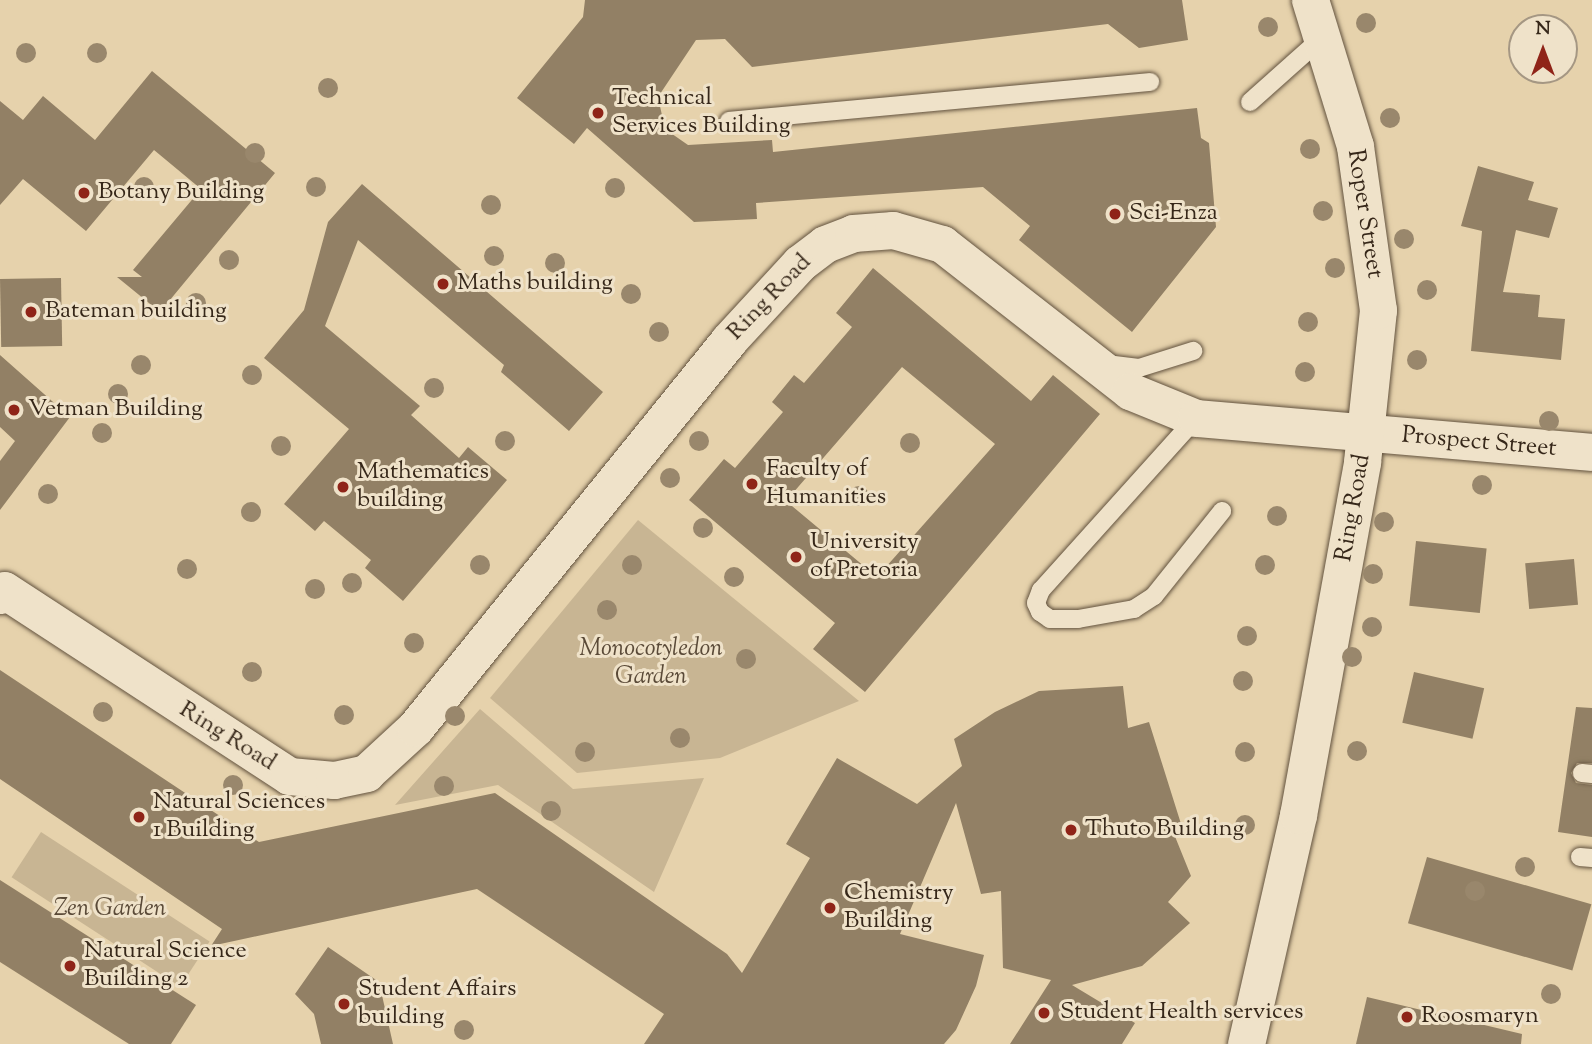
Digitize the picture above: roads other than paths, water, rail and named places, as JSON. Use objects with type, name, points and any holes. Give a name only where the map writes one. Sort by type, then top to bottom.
[{"type":"street","name":"Roper Street","points":[[1310,0],[1355,146],[1374,268],[1378,310],[1367,433]]},
{"type":"street","name":"Ring Road","points":[[0,595],[4,590],[289,776],[334,780],[366,773],[415,727],[728,341],[800,263],[825,244],[853,233],[893,230],[942,244],[1130,391],[1196,418],[1367,433],[1298,815],[1246,1044]]},
{"type":"street","name":"Prospect Street","points":[[1367,433],[1592,452]]},
{"type":"lane","points":[[1250,102],[1323,37]]},
{"type":"lane","points":[[729,121],[1150,82]]},
{"type":"lane","points":[[1093,362],[1139,368],[1193,351]]},
{"type":"lane","points":[[1196,418],[1041,590],[1036,603],[1040,612],[1050,619],[1078,620],[1134,609],[1154,596],[1222,511]]},
{"type":"place","name":"Technical Services Building","points":[[598,113]]},
{"type":"place","name":"Botany Building","points":[[84,193]]},
{"type":"place","name":"Sci-Enza","points":[[1115,214]]},
{"type":"place","name":"Maths building","points":[[443,284]]},
{"type":"place","name":"Bateman building","points":[[31,312]]},
{"type":"place","name":"Vetman Building","points":[[14,410]]},
{"type":"place","name":"Faculty of Humanities","points":[[752,484]]},
{"type":"place","name":"Mathematics building","points":[[343,487]]},
{"type":"place","name":"University of Pretoria","points":[[796,557]]},
{"type":"place","name":"Natural Sciences 1 Building","points":[[139,817]]},
{"type":"place","name":"Thuto Building","points":[[1071,830]]},
{"type":"place","name":"Chemistry Building","points":[[830,908]]},
{"type":"place","name":"Natural Science Building 2","points":[[70,966]]},
{"type":"place","name":"Student Affairs building","points":[[344,1004]]},
{"type":"place","name":"Student Health services","points":[[1044,1013]]},
{"type":"place","name":"Roosmaryn","points":[[1407,1017]]},
{"type":"park label","name":"Monocotyledon Garden","points":[[651,664]]},
{"type":"park label","name":"Zen Garden","points":[[110,910]]}]
